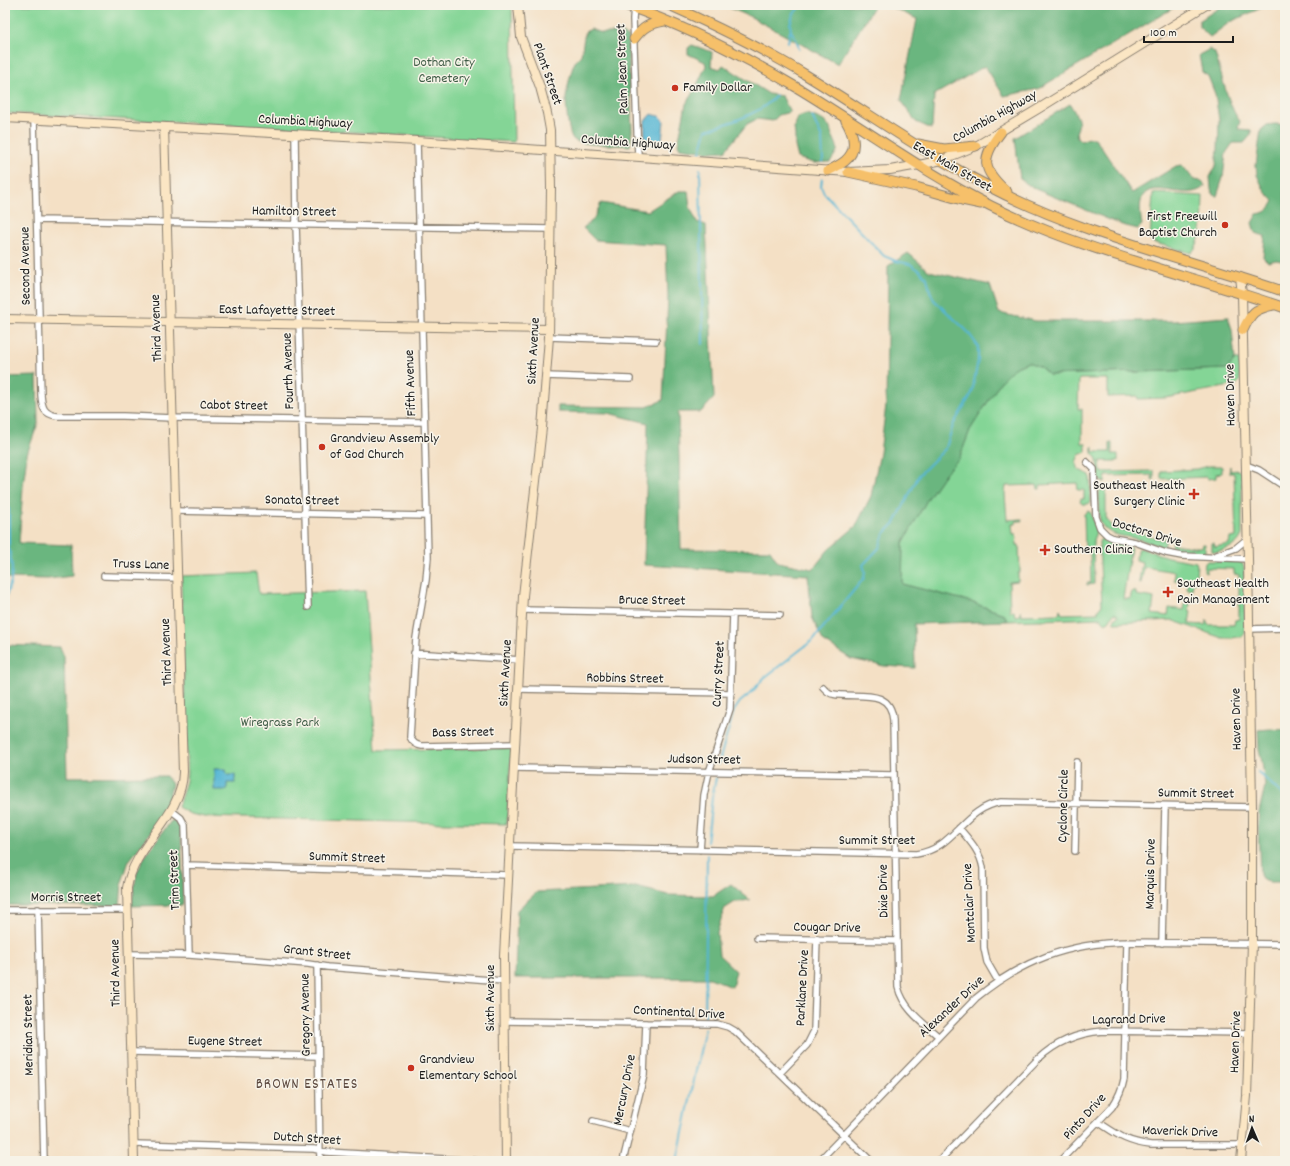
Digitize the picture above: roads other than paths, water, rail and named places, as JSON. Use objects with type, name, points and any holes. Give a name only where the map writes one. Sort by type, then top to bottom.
[{"type":"main road","name":"East Main Street","points":[[624,5],[634,7],[698,34],[761,67],[919,166],[991,206],[1040,228],[1092,247],[1285,308]]},
{"type":"main road","name":"East Main Street","points":[[669,5],[738,37],[770,54],[819,83],[913,143],[988,187],[1057,218],[1285,292]]},
{"type":"main road","points":[[634,39],[651,23],[665,20]]},
{"type":"main road","points":[[828,171],[845,162],[853,148],[853,134],[844,118]]},
{"type":"main road","points":[[1001,132],[989,150],[987,166],[994,181],[1016,200]]},
{"type":"main road","points":[[913,143],[944,149],[976,146]]},
{"type":"main road","points":[[848,172],[991,206]]},
{"type":"main road","points":[[1092,247],[1098,232]]},
{"type":"main road","points":[[1243,330],[1252,313],[1256,309],[1274,305]]},
{"type":"street","name":"Plant Street","points":[[518,5],[521,37],[540,87],[547,113],[550,130],[551,188]]},
{"type":"street","name":"Columbia Highway","points":[[5,118],[417,141],[828,171],[848,172],[890,170],[919,166],[942,160],[976,146],[1206,5]]},
{"type":"street","name":"Palm Jean Street","points":[[634,7],[638,157]]},
{"type":"street","name":"Second Avenue","points":[[34,120],[41,395],[45,411]]},
{"type":"street","name":"Third Avenue","points":[[134,1161],[127,888],[130,874],[139,857],[172,811],[182,784],[184,772],[164,127]]},
{"type":"street","name":"Fourth Avenue","points":[[295,134],[296,224],[308,607]]},
{"type":"street","name":"Fifth Avenue","points":[[412,742],[410,737],[414,653],[426,580],[428,552],[417,141]]},
{"type":"street","name":"Sixth Avenue","points":[[506,1161],[503,981],[522,610],[542,428],[549,333],[551,188]]},
{"type":"street","name":"Hamilton Street","points":[[37,220],[550,229]]},
{"type":"street","name":"Haven Drive","points":[[1240,277],[1243,330],[1252,807],[1252,944],[1250,1032],[1242,1161]]},
{"type":"street","name":"East Lafayette Street","points":[[5,319],[422,326],[549,333]]},
{"type":"street","points":[[549,333],[656,341]]},
{"type":"street","points":[[546,376],[630,379]]},
{"type":"street","name":"Cabot Street","points":[[45,411],[50,415],[57,416],[424,422]]},
{"type":"street","name":"Doctors Drive","points":[[1087,462],[1094,469],[1096,518],[1103,532],[1113,538],[1135,542],[1191,558],[1248,559]]},
{"type":"street","points":[[1246,465],[1259,470],[1285,487]]},
{"type":"street","name":"Sonata Street","points":[[176,511],[427,516]]},
{"type":"street","name":"Doctors Drive","points":[[1210,558],[1236,548],[1247,539]]},
{"type":"street","name":"Truss Lane","points":[[104,576],[178,578]]},
{"type":"street","name":"Bruce Street","points":[[522,610],[780,615]]},
{"type":"street","name":"Curry Street","points":[[700,850],[702,809],[709,772],[730,709],[733,614]]},
{"type":"street","points":[[1249,630],[1285,628]]},
{"type":"street","points":[[414,653],[520,660]]},
{"type":"street","name":"Dixie Drive","points":[[823,687],[832,694],[875,696],[888,705],[893,716],[897,982],[900,995],[907,1006],[938,1036]]},
{"type":"street","name":"Robbins Street","points":[[518,689],[731,693]]},
{"type":"street","name":"Bass Street","points":[[412,742],[416,745],[422,746],[515,744]]},
{"type":"street","name":"Cyclone Circle","points":[[1075,851],[1077,762]]},
{"type":"street","name":"Judson Street","points":[[514,768],[894,775]]},
{"type":"street","name":"Summit Street","points":[[510,846],[916,854],[928,851],[944,843],[976,812],[995,803],[1008,802],[1252,807]]},
{"type":"street","name":"Marquis Drive","points":[[1162,943],[1165,806]]},
{"type":"street","name":"Trim Street","points":[[172,811],[181,818],[185,824],[189,955]]},
{"type":"street","name":"Montclair Drive","points":[[959,828],[974,846],[981,860],[983,868],[984,948],[988,962],[998,981]]},
{"type":"street","name":"Summit Street","points":[[186,865],[508,875]]},
{"type":"street","name":"Meridian Street","points":[[38,909],[44,1161]]},
{"type":"street","name":"Morris Street","points":[[5,910],[127,910]]},
{"type":"street","name":"Cougar Drive","points":[[757,938],[897,941]]},
{"type":"street","name":"Parklane Drive","points":[[780,1073],[807,1045],[814,1031],[817,939]]},
{"type":"street","name":"Alexander Drive","points":[[819,1161],[976,998],[998,981],[1029,963],[1062,951],[1094,944],[1127,942],[1285,944]]},
{"type":"street","name":"Pinto Drive","points":[[1060,1161],[1115,1103],[1122,1089],[1124,1079],[1127,942]]},
{"type":"street","name":"Grant Street","points":[[128,954],[189,955],[503,981]]},
{"type":"street","name":"Gregory Avenue","points":[[317,965],[320,1161]]},
{"type":"street","name":"Continental Drive","points":[[504,1021],[717,1024],[728,1027],[736,1031],[871,1161]]},
{"type":"street","name":"Mercury Drive","points":[[623,1161],[644,1075],[646,1023]]},
{"type":"street","name":"Lagrand Drive","points":[[939,1161],[1038,1059],[1050,1048],[1064,1041],[1087,1033],[1103,1031],[1250,1032]]},
{"type":"street","name":"Eugene Street","points":[[131,1052],[318,1056]]},
{"type":"street","points":[[593,1121],[630,1131]]},
{"type":"street","name":"Maverick Drive","points":[[1098,1122],[1123,1138],[1143,1144],[1243,1145]]},
{"type":"street","name":"Dutch Street","points":[[134,1144],[314,1149],[327,1152],[479,1161]]},
{"type":"water","points":[[651,114],[659,116],[664,121],[662,141],[657,144],[649,143],[645,139],[645,121]]},
{"type":"water","points":[[214,769],[226,769],[227,775],[235,775],[235,783],[227,783],[227,790],[214,790]]},
{"type":"waterway","points":[[799,49],[796,39],[791,31],[790,24],[793,15],[801,5]]},
{"type":"waterway","points":[[788,42],[790,32]]},
{"type":"waterway","points":[[700,153],[706,130],[754,113],[770,102],[776,95]]},
{"type":"waterway","points":[[812,116],[822,138],[823,162]]},
{"type":"waterway","points":[[700,169],[703,344]]},
{"type":"waterway","points":[[718,765],[734,711],[740,702],[751,693],[764,678],[813,640],[864,578],[865,571],[863,565],[879,548],[884,534],[895,523],[919,475],[946,448],[953,425],[972,393],[978,360],[978,346],[967,331],[934,300],[927,278],[910,264],[896,261],[884,256],[824,193],[821,186],[822,179]]},
{"type":"waterway","points":[[5,505],[9,509],[9,547],[12,567],[11,581],[5,600]]},
{"type":"waterway","points":[[1258,772],[1285,797]]},
{"type":"waterway","points":[[707,842],[716,778]]},
{"type":"waterway","points":[[705,1019],[707,855]]},
{"type":"waterway","points":[[677,1161],[705,1028]]},
{"type":"place","name":"Family Dollar","points":[[675,88]]},
{"type":"place","name":"First Freewill Baptist Church","points":[[1225,225]]},
{"type":"place","name":"Grandview Assembly of God Church","points":[[322,447]]},
{"type":"place","name":"Southeast Health Surgery Clinic","points":[[1194,494]]},
{"type":"place","name":"Southern Clinic","points":[[1045,550]]},
{"type":"place","name":"Southeast Health Pain Management","points":[[1168,592]]},
{"type":"place","name":"Grandview Elementary School","points":[[411,1068]]},
{"type":"district","name":"BROWN ESTATES","points":[[307,1085]]},
{"type":"park label","name":"Dothan City Cemetery","points":[[444,72]]},
{"type":"park label","name":"Wiregrass Park","points":[[280,723]]}]
